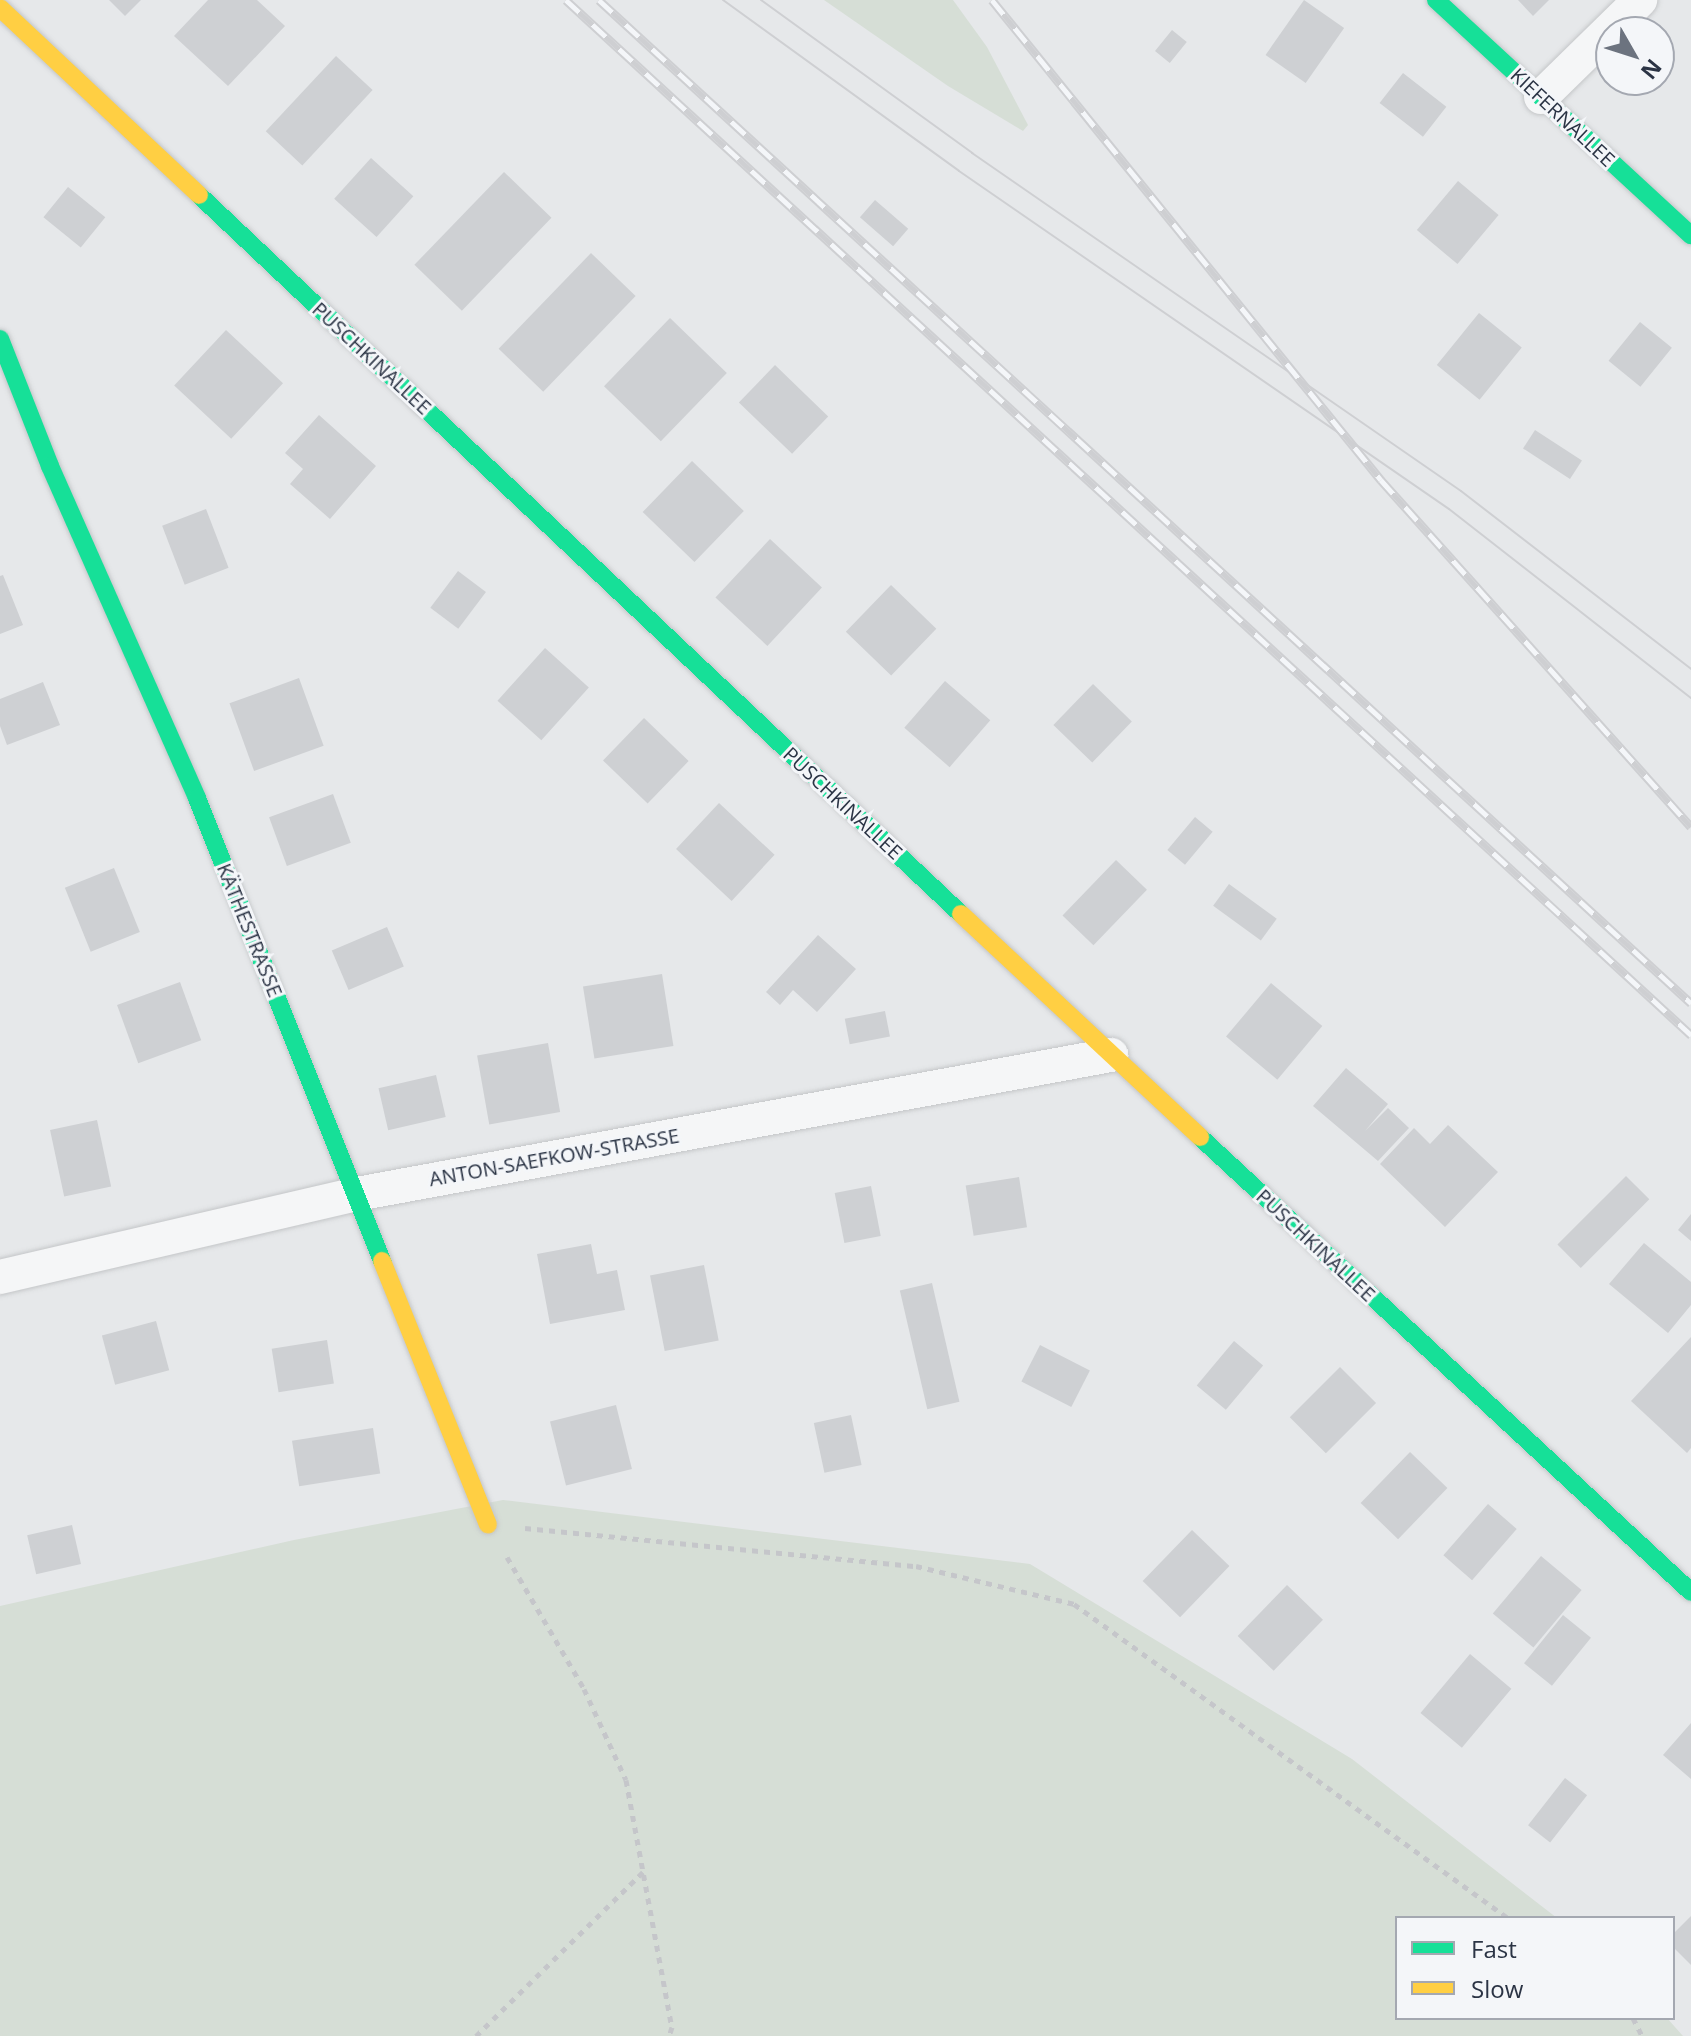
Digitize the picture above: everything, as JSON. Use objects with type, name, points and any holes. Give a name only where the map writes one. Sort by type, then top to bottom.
[{"type":"street","name":"KIEFERNALLEE","points":[[1436,0],[1691,235]]},
{"type":"street","points":[[1541,97],[1640,0]]},
{"type":"street","name":"PUSCHKINALLEE","points":[[0,8],[1111,1055],[1691,1592]]},
{"type":"street","name":"KÄTHESTRASSE","points":[[0,339],[50,466],[197,798],[488,1525]]},
{"type":"street","name":"ANTON-SAEFKOW-STRASSE","points":[[0,1277],[357,1194],[1111,1055]]},
{"type":"path","points":[[488,1525],[584,1689],[626,1780],[672,2027],[669,2036]]},
{"type":"path","points":[[488,1525],[916,1566],[1074,1604],[1505,1916]]},
{"type":"path","points":[[476,2036],[643,1872]]},
{"type":"shaded area","points":[[824,0],[953,0],[987,47],[1028,125],[1023,131],[948,86]]},
{"type":"shaded area","points":[[503,1500],[1030,1564],[1352,1759],[1554,1916],[1395,1916],[1395,2020],[1669,2020],[1683,2036],[0,2036],[0,1606],[294,1540]]},
{"type":"building","points":[[109,0],[141,0],[125,16]]},
{"type":"building","points":[[208,0],[257,0],[285,26],[228,86],[174,36]]},
{"type":"building","points":[[1304,0],[1344,28],[1306,83],[1266,55]]},
{"type":"building","points":[[1518,0],[1549,0],[1533,16]]},
{"type":"building","points":[[1172,30],[1187,42],[1170,63],[1155,51]]},
{"type":"building","points":[[336,56],[373,90],[302,165],[266,131]]},
{"type":"building","points":[[1403,73],[1446,107],[1423,137],[1380,103]]},
{"type":"building","points":[[371,158],[413,196],[377,237],[334,199]]},
{"type":"building","points":[[504,172],[551,218],[462,311],[414,265]]},
{"type":"building","points":[[1458,181],[1499,215],[1457,264],[1417,230]]},
{"type":"building","points":[[68,187],[105,217],[81,248],[43,217]]},
{"type":"building","points":[[875,200],[908,229],[893,246],[860,217]]},
{"type":"building","points":[[591,253],[636,296],[543,392],[499,349]]},
{"type":"building","points":[[1479,313],[1522,348],[1480,400],[1437,365]]},
{"type":"building","points":[[670,318],[727,373],[661,441],[604,386]]},
{"type":"building","points":[[1640,322],[1672,348],[1640,387],[1609,361]]},
{"type":"building","points":[[226,330],[283,383],[231,439],[174,386]]},
{"type":"building","points":[[775,365],[828,416],[792,454],[739,402]]},
{"type":"building","points":[[319,415],[376,466],[330,519],[290,484],[303,469],[285,453]]},
{"type":"building","points":[[1535,430],[1582,460],[1570,479],[1523,448]]},
{"type":"building","points":[[692,461],[744,511],[694,562],[643,512]]},
{"type":"building","points":[[206,509],[229,568],[185,585],[162,526]]},
{"type":"building","points":[[770,539],[822,587],[767,646],[715,598]]},
{"type":"building","points":[[458,571],[486,592],[458,629],[430,608]]},
{"type":"building","points":[[3,575],[23,625],[0,634],[0,576]]},
{"type":"building","points":[[891,585],[936,629],[891,676],[846,632]]},
{"type":"building","points":[[545,648],[589,687],[541,740],[497,701]]},
{"type":"building","points":[[299,678],[324,746],[254,771],[229,703]]},
{"type":"building","points":[[945,681],[990,720],[950,767],[904,728]]},
{"type":"building","points":[[43,682],[60,725],[7,745],[0,726],[0,699]]},
{"type":"building","points":[[1093,684],[1132,722],[1092,763],[1053,725]]},
{"type":"building","points":[[644,718],[689,761],[648,804],[603,760]]},
{"type":"building","points":[[333,794],[351,843],[287,866],[269,817]]},
{"type":"building","points":[[719,803],[775,855],[732,901],[676,849]]},
{"type":"building","points":[[1195,817],[1213,832],[1185,865],[1167,850]]},
{"type":"building","points":[[1116,860],[1147,890],[1093,945],[1063,915]]},
{"type":"building","points":[[114,868],[140,932],[91,952],[65,888]]},
{"type":"building","points":[[1229,884],[1277,919],[1261,941],[1213,906]]},
{"type":"building","points":[[387,927],[404,967],[349,990],[332,950]]},
{"type":"building","points":[[818,935],[856,969],[817,1012],[793,990],[780,1005],[766,992]]},
{"type":"building","points":[[662,974],[673,1046],[594,1059],[583,987]]},
{"type":"building","points":[[180,982],[201,1040],[138,1063],[117,1005]]},
{"type":"building","points":[[1271,983],[1322,1026],[1277,1080],[1226,1037]]},
{"type":"building","points":[[885,1011],[890,1037],[850,1044],[845,1019]]},
{"type":"building","points":[[548,1043],[560,1112],[489,1124],[477,1056]]},
{"type":"building","points":[[1346,1068],[1388,1104],[1365,1131],[1388,1108],[1409,1128],[1378,1161],[1313,1106]]},
{"type":"building","points":[[436,1075],[446,1117],[388,1130],[379,1088]]},
{"type":"building","points":[[97,1120],[111,1187],[64,1196],[50,1130]]},
{"type":"building","points":[[1448,1125],[1498,1172],[1445,1227],[1380,1164],[1414,1128],[1430,1144]]},
{"type":"building","points":[[1626,1176],[1649,1199],[1581,1268],[1557,1245]]},
{"type":"building","points":[[1019,1177],[1027,1227],[974,1236],[966,1185]]},
{"type":"building","points":[[871,1186],[881,1236],[844,1243],[835,1193]]},
{"type":"building","points":[[1691,1214],[1691,1241],[1678,1230]]},
{"type":"building","points":[[1644,1243],[1691,1282],[1691,1305],[1668,1333],[1609,1284]]},
{"type":"building","points":[[591,1244],[597,1274],[617,1270],[625,1310],[550,1324],[537,1254]]},
{"type":"building","points":[[704,1265],[719,1341],[665,1351],[650,1275]]},
{"type":"building","points":[[932,1283],[959,1402],[927,1409],[900,1290]]},
{"type":"building","points":[[156,1321],[169,1370],[115,1385],[102,1335]]},
{"type":"building","points":[[1691,1337],[1691,1448],[1687,1453],[1631,1401]]},
{"type":"building","points":[[327,1340],[334,1383],[279,1392],[272,1349]]},
{"type":"building","points":[[1234,1341],[1263,1365],[1226,1410],[1197,1385]]},
{"type":"building","points":[[1040,1345],[1090,1370],[1071,1407],[1021,1382]]},
{"type":"building","points":[[1340,1367],[1376,1403],[1326,1453],[1290,1417]]},
{"type":"building","points":[[616,1405],[632,1469],[566,1485],[550,1421]]},
{"type":"building","points":[[851,1415],[862,1465],[824,1473],[814,1423]]},
{"type":"building","points":[[373,1428],[380,1473],[299,1486],[292,1441]]},
{"type":"building","points":[[1410,1452],[1447,1488],[1398,1539],[1361,1503]]},
{"type":"building","points":[[1488,1504],[1517,1529],[1472,1580],[1443,1555]]},
{"type":"building","points":[[72,1525],[81,1564],[36,1574],[27,1535]]},
{"type":"building","points":[[1192,1530],[1229,1566],[1180,1617],[1143,1581]]},
{"type":"building","points":[[1541,1556],[1582,1590],[1533,1648],[1493,1613]]},
{"type":"building","points":[[1287,1585],[1323,1620],[1274,1671],[1238,1636]]},
{"type":"building","points":[[1563,1615],[1591,1638],[1552,1686],[1524,1663]]},
{"type":"building","points":[[1470,1654],[1511,1689],[1462,1748],[1421,1713]]},
{"type":"building","points":[[1691,1723],[1691,1779],[1663,1755]]},
{"type":"building","points":[[1565,1778],[1587,1795],[1550,1843],[1528,1825]]},
{"type":"building","points":[[1691,1916],[1691,1965],[1675,1949],[1675,1932]]},
{"type":"tram line","points":[[723,0],[959,171],[1449,509],[1691,698]]},
{"type":"tram line","points":[[761,0],[972,153],[1461,491],[1691,669]]},
{"type":"railway","points":[[566,0],[1691,1035]]},
{"type":"railway","points":[[599,0],[1691,1003]]},
{"type":"railway","points":[[992,0],[1381,480],[1691,827]]},
{"type":"traffic: fast","points":[[1436,0],[1691,235]]},
{"type":"traffic: fast","points":[[199,195],[961,914]]},
{"type":"traffic: fast","points":[[0,339],[50,466],[197,798],[382,1261]]},
{"type":"traffic: fast","points":[[1200,1137],[1691,1592]]},
{"type":"traffic: slow","points":[[0,8],[199,195]]},
{"type":"traffic: slow","points":[[961,914],[1200,1137]]},
{"type":"traffic: slow","points":[[382,1261],[488,1525]]}]
